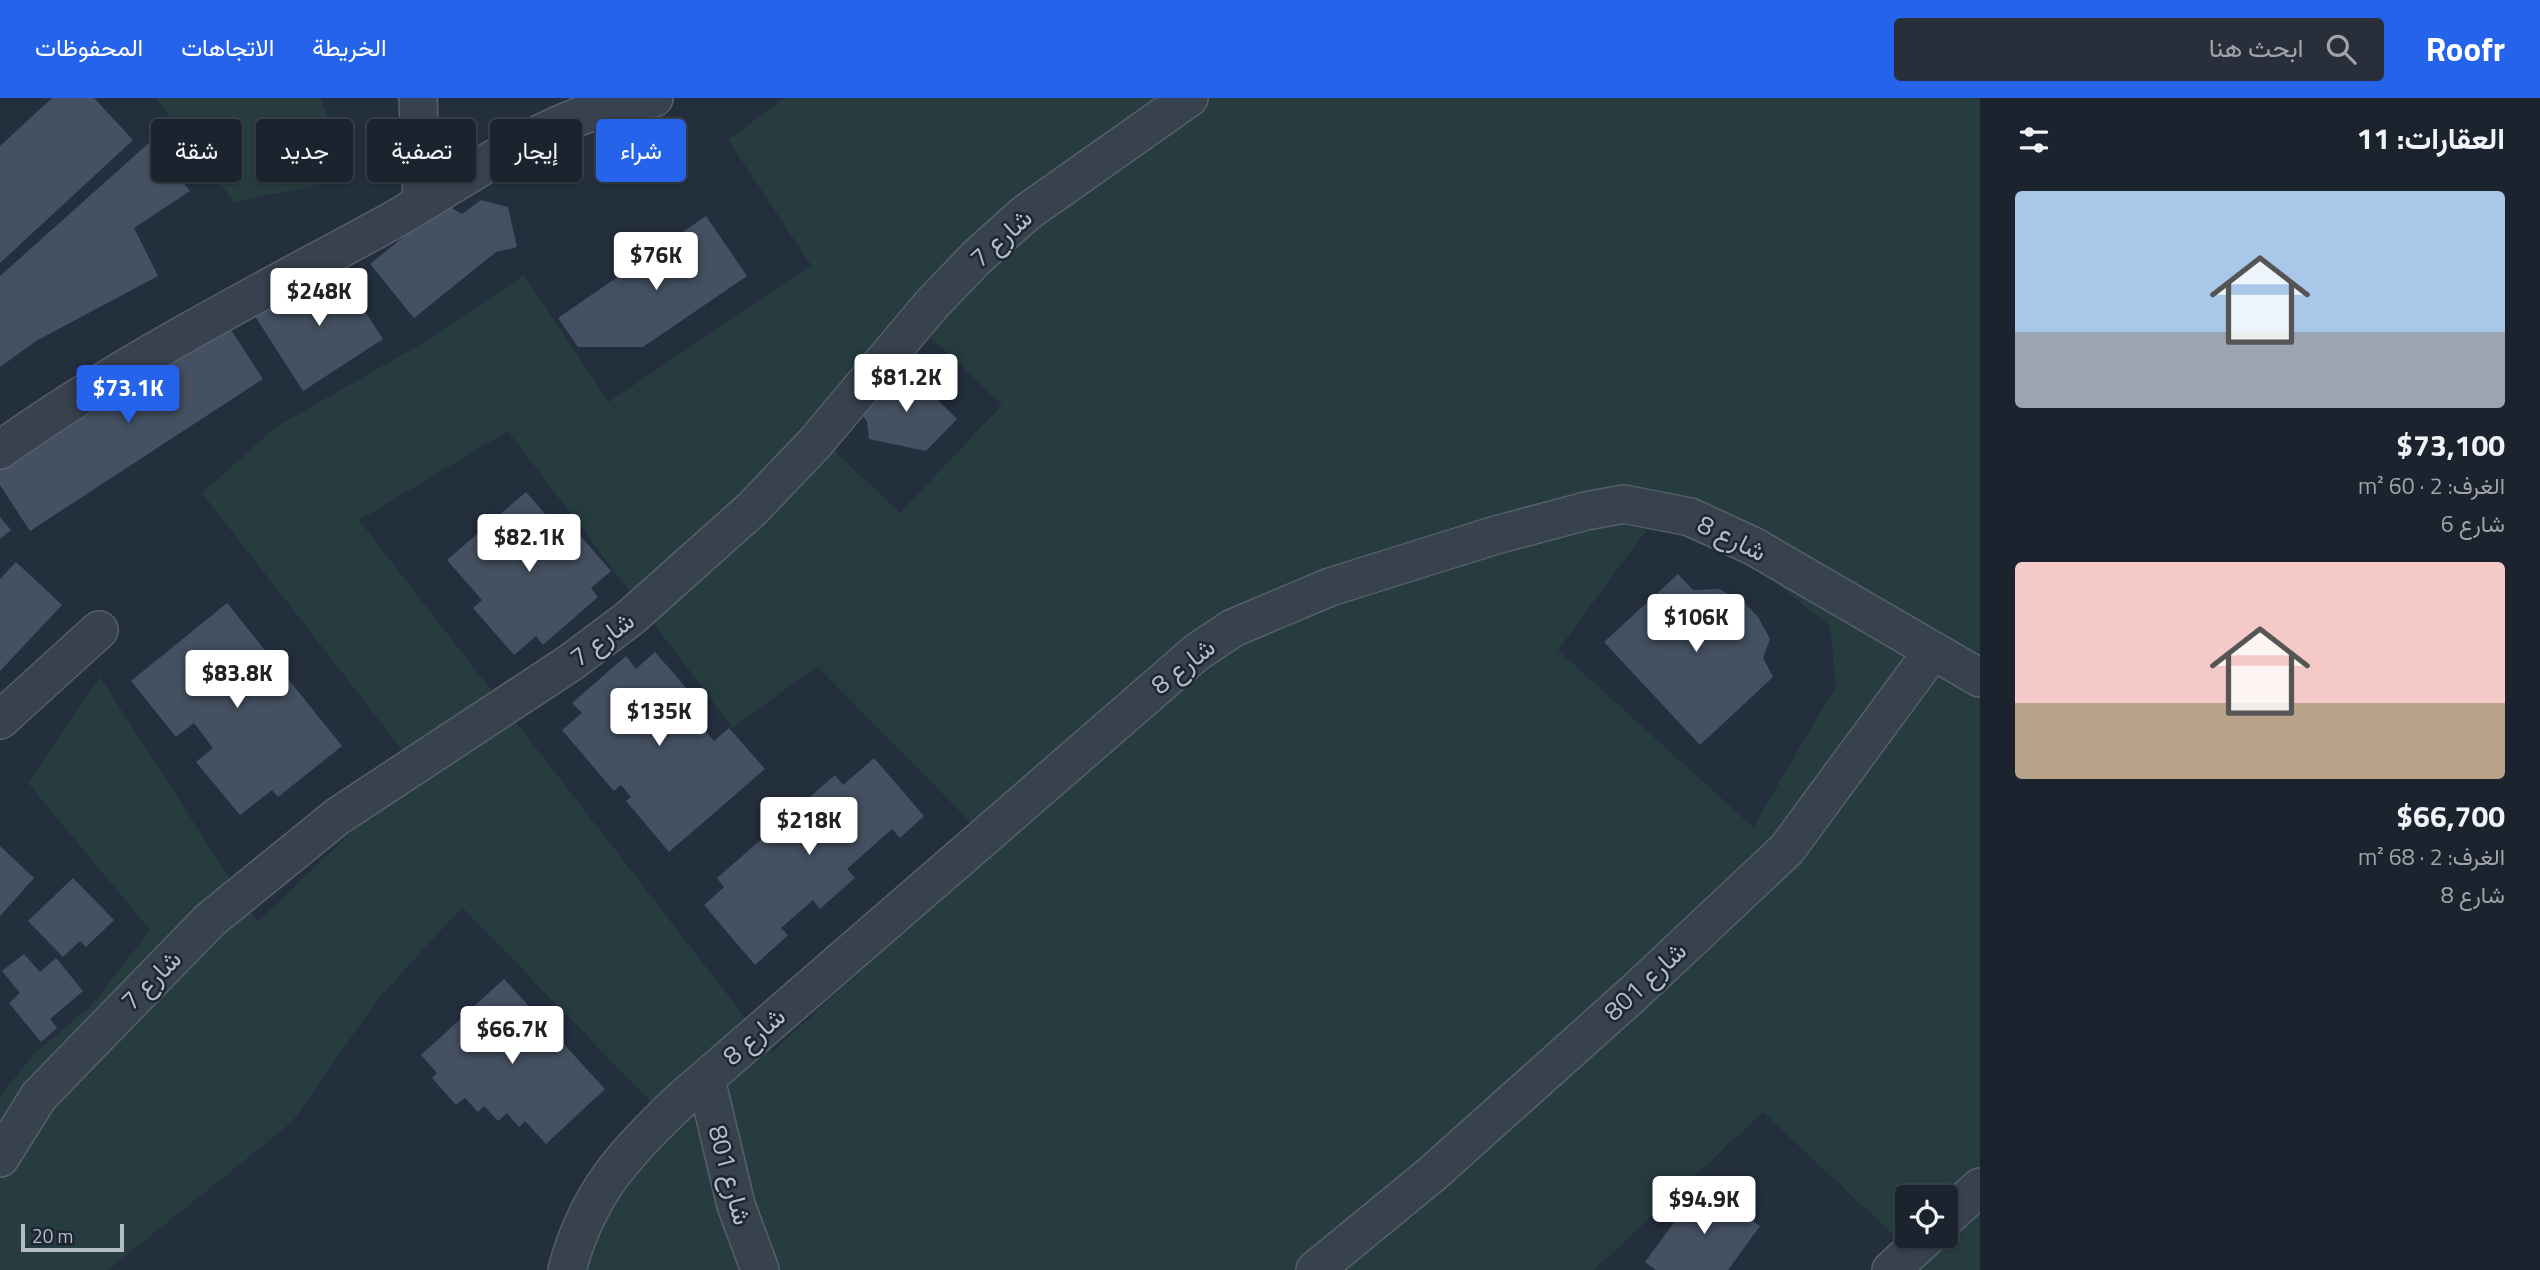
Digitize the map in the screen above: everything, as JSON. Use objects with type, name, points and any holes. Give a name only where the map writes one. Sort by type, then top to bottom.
[{"type":"street","points":[[418,98],[422,203]]},
{"type":"street","points":[[0,450],[129,365],[231,305],[422,203],[530,138],[596,110],[654,98]]},
{"type":"street","name":"شارع 7","points":[[0,1158],[39,1096],[211,920],[338,816],[570,663],[631,618],[752,509],[816,443],[931,305],[977,257],[1035,206],[1189,98]]},
{"type":"street","name":"شارع 8","points":[[567,1270],[584,1216],[620,1162],[706,1079],[1197,652],[1243,623],[1330,587],[1496,535],[1586,511],[1624,504],[1690,517],[1753,546],[1835,591],[1932,652],[1980,678]]},
{"type":"street","points":[[0,720],[99,630]]},
{"type":"street","name":"شارع 801","points":[[1315,1270],[1432,1174],[1635,992],[1787,849],[1932,652]]},
{"type":"street","name":"شارع 801","points":[[706,1079],[736,1205],[760,1270]]},
{"type":"street","points":[[1958,1207],[1980,1187]]},
{"type":"street","points":[[1891,1270],[1915,1248]]},
{"type":"green space","points":[[156,98],[320,98],[329,119],[256,119],[256,182],[334,182],[234,202],[219,182],[242,182],[242,119],[172,119]]},
{"type":"green space","points":[[784,98],[1980,98],[1980,1270],[1908,1270],[1919,1259],[1907,1248],[1958,1248],[1958,1185],[1895,1185],[1895,1236],[1763,1112],[1594,1270],[563,1270],[653,1104],[462,907],[378,999],[292,1122],[108,1270],[0,1270],[0,1096],[34,1054],[92,1005],[150,930],[28,783],[100,677],[258,922],[417,769],[202,493],[276,427],[421,344],[524,275],[609,402],[811,265],[728,140]],"holes":[[[914,321],[1002,405],[900,513],[811,429]],[[508,431],[733,728],[817,666],[996,848],[772,1052],[359,520]],[[1670,498],[1830,626],[1836,686],[1753,827],[1558,650]]]},
{"type":"building","points":[[52,98],[94,98],[133,140],[0,263],[0,146]]},
{"type":"building","points":[[150,142],[151,182],[183,182],[190,191],[134,228],[158,276],[36,341],[0,367],[0,276]]},
{"type":"building","points":[[481,200],[508,207],[517,247],[496,252],[414,318],[370,264],[445,204],[462,214]]},
{"type":"building","points":[[706,216],[747,276],[643,347],[578,347],[558,318]]},
{"type":"building","points":[[334,264],[383,339],[303,391],[255,316]]},
{"type":"building","points":[[224,319],[263,379],[30,531],[0,485],[0,465]]},
{"type":"building","points":[[904,366],[957,419],[926,451],[869,439],[867,422],[860,410]]},
{"type":"building","points":[[526,492],[562,533],[571,525],[611,571],[591,588],[598,597],[543,645],[536,636],[514,655],[473,608],[482,600],[447,560]]},
{"type":"building","points":[[0,517],[11,530],[0,539]]},
{"type":"building","points":[[16,562],[62,605],[0,671],[0,579]]},
{"type":"building","points":[[1678,574],[1693,590],[1719,589],[1743,601],[1758,617],[1770,639],[1763,658],[1773,677],[1700,745],[1604,642]]},
{"type":"building","points":[[227,603],[342,746],[278,797],[272,790],[240,815],[196,762],[213,748],[194,723],[176,737],[131,681]]},
{"type":"building","points":[[655,652],[708,713],[697,721],[714,741],[729,728],[765,769],[669,852],[626,801],[631,797],[621,785],[614,791],[562,730],[582,713],[572,703],[626,656],[636,669]]},
{"type":"building","points":[[874,758],[924,816],[900,838],[892,829],[847,869],[855,878],[820,909],[813,900],[781,928],[788,935],[755,965],[704,905],[724,887],[717,878],[835,775],[843,785]]},
{"type":"building","points":[[0,846],[34,878],[0,916]]},
{"type":"building","points":[[73,878],[114,920],[86,947],[80,941],[63,957],[28,921]]},
{"type":"building","points":[[24,954],[40,972],[56,958],[83,991],[50,1019],[57,1028],[41,1042],[9,1003],[20,993],[2,971]]},
{"type":"building","points":[[504,979],[605,1089],[546,1144],[525,1121],[519,1127],[507,1113],[498,1121],[484,1106],[478,1112],[465,1098],[456,1105],[432,1078],[437,1073],[421,1055]]},
{"type":"building","points":[[1702,1184],[1760,1226],[1728,1270],[1656,1270],[1645,1262]]}]
